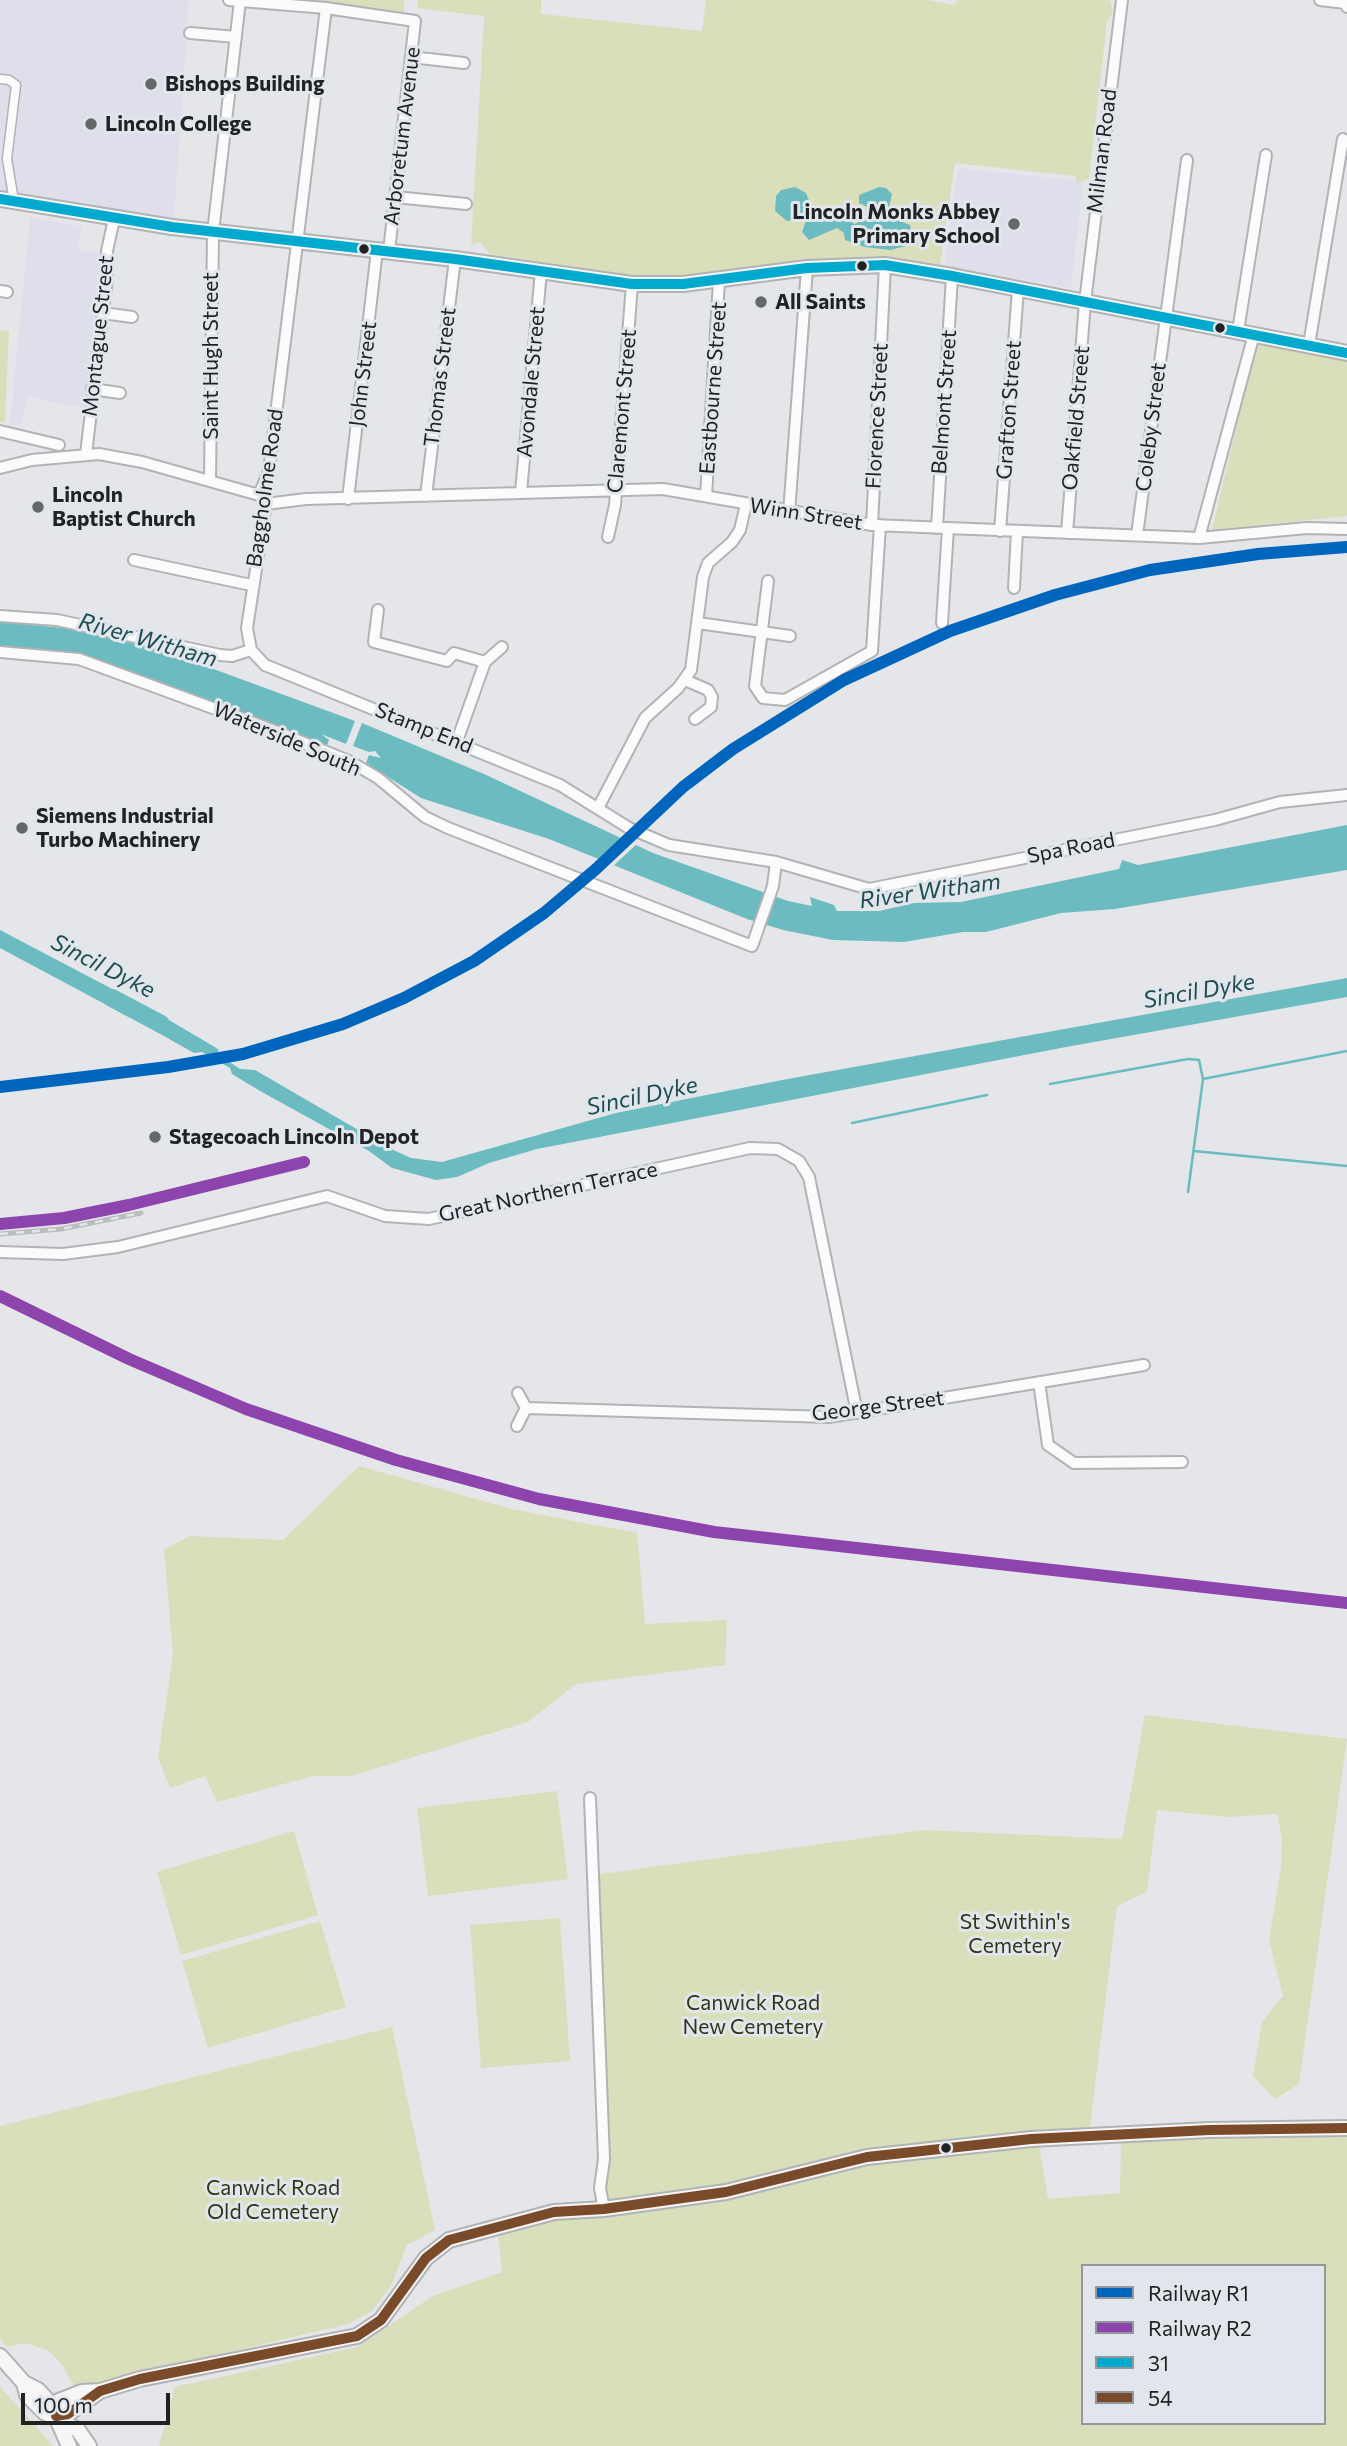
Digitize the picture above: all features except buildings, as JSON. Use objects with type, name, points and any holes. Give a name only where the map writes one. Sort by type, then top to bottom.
[{"type":"main road","points":[[7,200],[114,219],[383,250],[632,284],[719,281],[807,268],[885,265],[1347,353]]},
{"type":"main road","points":[[69,2446],[56,2416],[59,2401],[82,2392],[100,2391],[139,2379],[357,2336],[381,2320],[426,2258],[449,2240],[554,2212],[604,2209],[726,2192],[867,2157],[1031,2139],[1209,2130],[1347,2128]]},
{"type":"main road","points":[[0,2356],[24,2383],[27,2395],[44,2413],[56,2416],[78,2430],[89,2446]]},
{"type":"street","name":"Milman Road","points":[[1085,302],[1122,0]]},
{"type":"street","points":[[1320,0],[1345,4],[1347,7]]},
{"type":"street","points":[[235,1],[326,8]]},
{"type":"street","name":"Saint Hugh Street","points":[[210,481],[213,232],[236,37],[235,1]]},
{"type":"street","name":"Arboretum Avenue","points":[[326,8],[415,21],[395,197],[383,250]]},
{"type":"street","name":"Baggholme Road","points":[[251,650],[247,628],[251,585],[262,499],[268,478],[326,8]]},
{"type":"street","points":[[190,33],[236,37]]},
{"type":"street","points":[[411,57],[464,63]]},
{"type":"street","points":[[0,79],[9,80],[16,86],[7,159],[7,200]]},
{"type":"street","points":[[1309,345],[1343,139]]},
{"type":"street","points":[[1238,331],[1266,155]]},
{"type":"street","name":"Coleby Street","points":[[1137,535],[1187,160]]},
{"type":"street","points":[[395,197],[466,204]]},
{"type":"street","name":"Montague Street","points":[[86,454],[103,313],[107,251],[114,219]]},
{"type":"street","name":"John Street","points":[[348,499],[383,250]]},
{"type":"street","name":"Thomas Street","points":[[426,496],[454,259]]},
{"type":"street","name":"Florence Street","points":[[761,632],[755,686],[763,698],[785,700],[872,651],[885,265]]},
{"type":"street","points":[[789,513],[807,268]]},
{"type":"street","name":"Avondale Street","points":[[521,492],[541,271]]},
{"type":"street","name":"Belmont Street","points":[[942,623],[942,528],[952,276]]},
{"type":"street","name":"Eastbourne Street","points":[[706,496],[719,281]]},
{"type":"street","name":"Claremont Street","points":[[608,537],[616,490],[632,284]]},
{"type":"street","name":"Grafton Street","points":[[1000,531],[1018,289]]},
{"type":"street","name":"Oakfield Street","points":[[1067,533],[1085,302]]},
{"type":"street","points":[[103,313],[132,317]]},
{"type":"street","points":[[1199,538],[1254,334]]},
{"type":"street","points":[[92,389],[120,393]]},
{"type":"street","points":[[0,431],[60,450]]},
{"type":"street","points":[[0,468],[60,450]]},
{"type":"street","name":"Winn Street","points":[[60,450],[112,456],[210,481],[262,499],[348,499],[663,489],[789,513],[876,525],[1199,538],[1307,528],[1347,529]]},
{"type":"street","points":[[598,808],[645,718],[685,680],[691,670],[703,577],[708,563],[732,542],[740,530],[746,504]]},
{"type":"street","points":[[1014,588],[1017,531]]},
{"type":"street","points":[[134,560],[251,585]]},
{"type":"street","points":[[761,632],[768,582]]},
{"type":"street","points":[[378,610],[374,642],[447,661],[454,653],[485,662]]},
{"type":"street","points":[[0,616],[57,620],[220,655],[232,656],[251,650]]},
{"type":"street","points":[[698,624],[790,636]]},
{"type":"street","points":[[457,741],[485,662],[502,647]]},
{"type":"street","name":"Stamp End","points":[[251,650],[265,665],[281,673],[457,741],[560,785],[598,808]]},
{"type":"street","name":"Waterside South","points":[[0,652],[79,659],[259,725],[349,761],[378,778],[425,817],[447,828],[752,946],[773,886],[776,862]]},
{"type":"street","points":[[685,680],[708,690],[712,697],[711,707],[695,719]]},
{"type":"street","name":"Spa Road","points":[[598,808],[629,828],[669,845],[776,862],[869,889],[1215,820],[1280,802],[1347,795]]},
{"type":"street","name":"Great Northern Terrace","points":[[0,1252],[63,1254],[118,1247],[327,1195],[385,1216],[429,1219],[750,1147],[778,1149],[799,1161],[810,1177],[857,1413]]},
{"type":"street","name":"George Street","points":[[526,1408],[829,1417],[1144,1365]]},
{"type":"street","points":[[1039,1382],[1048,1445],[1074,1463],[1182,1462]]},
{"type":"street","points":[[517,1426],[526,1408],[518,1393]]},
{"type":"street","points":[[590,1798],[604,2159],[600,2188],[604,2209]]},
{"type":"shaded area","name":"Lincoln College","points":[[0,0],[189,0],[174,219],[72,205],[0,189]]},
{"type":"shaded area","name":"Lincoln Monks Abbey Primary School","points":[[958,168],[1083,181],[1071,288],[944,267]]},
{"type":"shaded area","points":[[30,218],[82,226],[78,251],[103,252],[103,274],[86,409],[28,397],[20,426],[10,424]]},
{"type":"green space","points":[[250,0],[404,0],[404,15]]},
{"type":"green space","points":[[418,0],[541,0],[541,14],[702,31],[706,0],[929,0],[955,5],[958,0],[1110,0],[1113,12],[1107,22],[1089,179],[1077,183],[1075,176],[955,163],[940,265],[857,257],[862,267],[693,278],[640,277],[490,254],[480,242],[471,245],[484,16],[418,8]]},
{"type":"green space","points":[[0,330],[9,331],[5,422],[0,422]]},
{"type":"green space","points":[[1257,339],[1347,358],[1347,516],[1212,530]]},
{"type":"green space","points":[[359,1466],[511,1509],[637,1533],[645,1624],[727,1620],[725,1665],[576,1684],[528,1722],[351,1776],[313,1776],[217,1802],[205,1776],[170,1788],[158,1758],[173,1654],[164,1550],[189,1536],[283,1540]]},
{"type":"green space","points":[[1145,1715],[1347,1739],[1299,2084],[1275,2099],[1253,2076],[1262,2022],[1283,1996],[1269,1940],[1281,1866],[1282,1839],[1277,1814],[1228,1817],[1157,1810],[1147,1892],[1117,1906],[1089,2135],[863,2153],[717,2188],[609,2201],[599,2158],[587,1876],[923,1830],[1122,1839]]},
{"type":"green space","points":[[557,1791],[568,1879],[428,1896],[417,1808]]},
{"type":"green space","points":[[294,1831],[318,1915],[181,1955],[157,1872]]},
{"type":"green space","points":[[560,1918],[570,2061],[481,2068],[470,1925]]},
{"type":"green space","points":[[320,1921],[346,2007],[208,2048],[182,1961]]},
{"type":"green space","name":"Canwick Road Old Cemetery","points":[[392,2027],[435,2230],[407,2245],[391,2286],[372,2311],[348,2324],[75,2389],[63,2366],[48,2350],[25,2343],[7,2347],[0,2339],[0,2126]]},
{"type":"green space","points":[[1347,2136],[1347,2446],[159,2446],[175,2387],[357,2347],[433,2296],[502,2272],[498,2234],[553,2221],[735,2195],[883,2162],[1039,2145],[1048,2199],[1120,2193],[1121,2141]]},
{"type":"green space","points":[[0,2387],[49,2441],[53,2446],[0,2446]]},
{"type":"water","points":[[795,187],[806,193],[815,216],[827,218],[833,212],[855,224],[872,215],[870,208],[859,203],[859,195],[879,187],[886,188],[892,194],[887,216],[910,225],[912,238],[906,246],[890,250],[865,247],[845,240],[844,233],[837,228],[809,240],[802,232],[807,217],[787,221],[775,211],[776,196],[781,190]]},
{"type":"water","points":[[0,622],[63,628],[159,649],[355,721],[346,744],[321,734],[329,740],[326,748],[90,658],[0,648]]},
{"type":"water","points":[[362,723],[484,774],[653,853],[788,901],[812,906],[810,897],[834,905],[837,911],[879,911],[914,903],[961,902],[1119,869],[1122,860],[1138,865],[1347,825],[1347,870],[1115,909],[1061,913],[986,932],[963,932],[904,942],[833,940],[783,930],[747,919],[549,839],[421,798],[366,763],[369,755],[381,758],[375,751],[369,752],[353,746]]},
{"type":"water","points":[[0,930],[137,1002],[129,1017],[0,948]]},
{"type":"water","points":[[1347,978],[1347,997],[1066,1047],[537,1149],[489,1163],[457,1177],[436,1180],[392,1168],[369,1151],[232,1074],[230,1068],[202,1052],[194,1053],[139,1022],[147,1007],[218,1049],[219,1055],[240,1069],[255,1070],[391,1149],[411,1158],[442,1162],[616,1113],[782,1080]]},
{"type":"pier","points":[[626,835],[640,841],[610,869],[597,863]]},
{"type":"waterway","name":"Sincil Dyke","points":[[112,998],[161,1024]]},
{"type":"waterway","points":[[1203,1079],[1347,1051]]},
{"type":"waterway","points":[[1050,1084],[1188,1059],[1199,1060],[1203,1079],[1188,1192]]},
{"type":"waterway","points":[[852,1123],[987,1095]]},
{"type":"waterway","points":[[1194,1151],[1347,1166]]},
{"type":"railway","points":[[0,1224],[64,1218],[129,1205],[304,1162]]},
{"type":"railway","points":[[0,1234],[61,1229],[141,1213]]},
{"type":"rail line","name":"R1","points":[[0,1087],[168,1067],[243,1054],[343,1024],[404,998],[474,961],[544,913],[596,869],[683,787],[733,749],[844,680],[950,631],[1055,595],[1150,570],[1258,554],[1347,547]]},
{"type":"rail line","name":"R2","points":[[0,1224],[64,1218],[129,1205],[304,1162]]},
{"type":"rail line","name":"R2","points":[[0,1296],[129,1359],[246,1409],[396,1460],[539,1499],[714,1532],[1347,1603]]},
{"type":"transit line","name":"31","points":[[0,199],[172,227],[455,259],[632,284],[683,284],[807,268],[885,265],[1347,353]]},
{"type":"transit line","name":"54","points":[[56,2416],[68,2414],[100,2391],[140,2379],[357,2336],[381,2320],[426,2258],[449,2240],[554,2212],[604,2209],[726,2192],[867,2157],[1031,2139],[1209,2130],[1347,2128]]},
{"type":"place","name":"Bishops Building","points":[[151,84]]},
{"type":"place","name":"Lincoln College","points":[[91,124]]},
{"type":"place","name":"Lincoln Monks Abbey Primary School","points":[[1014,224]]},
{"type":"place","name":"All Saints","points":[[761,302]]},
{"type":"place","name":"Lincoln Baptist Church","points":[[38,507]]},
{"type":"place","name":"Siemens Industrial Turbo Machinery","points":[[22,828]]},
{"type":"place","name":"Stagecoach Lincoln Depot","points":[[155,1137]]},
{"type":"water label","name":"River Witham","points":[[148,640]]},
{"type":"water label","name":"River Witham","points":[[930,891]]},
{"type":"park label","name":"St Swithin's Cemetery","points":[[1015,1934]]},
{"type":"park label","name":"Canwick Road New Cemetery","points":[[753,2015]]}]
